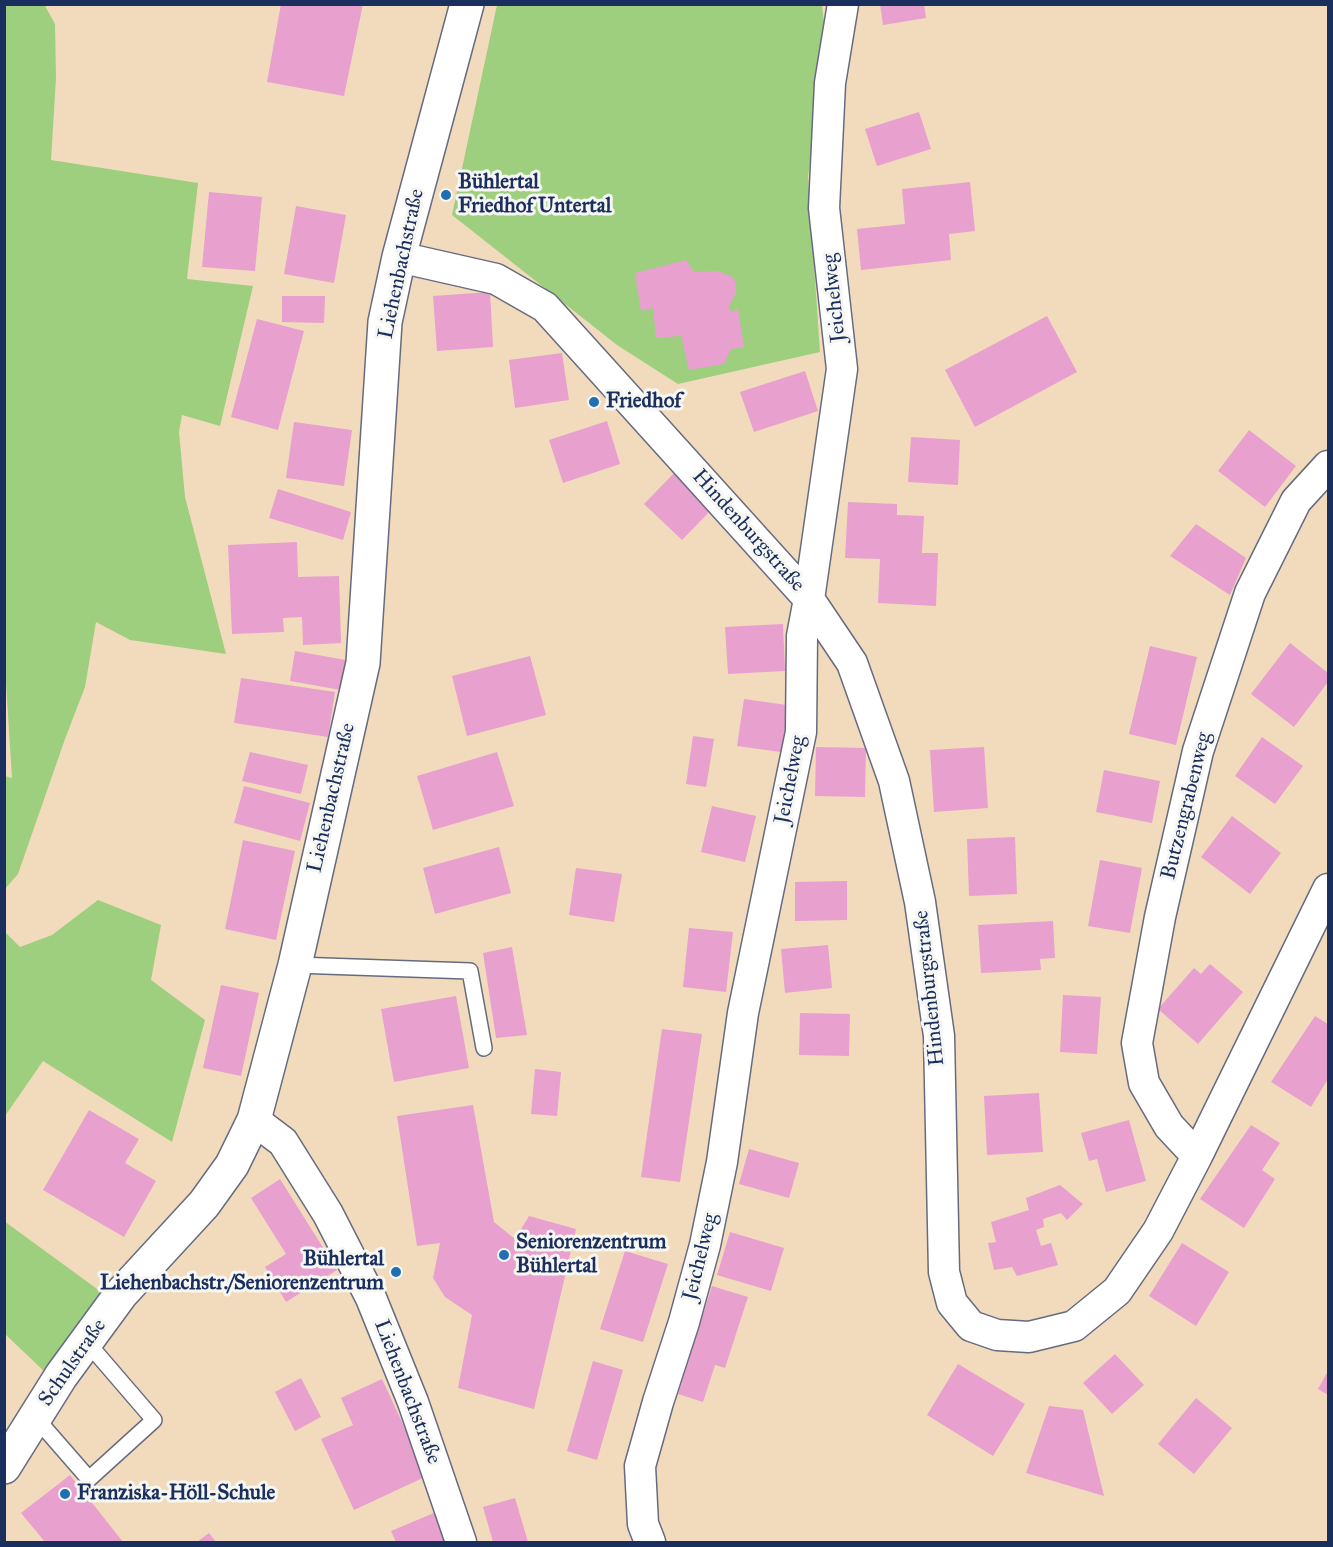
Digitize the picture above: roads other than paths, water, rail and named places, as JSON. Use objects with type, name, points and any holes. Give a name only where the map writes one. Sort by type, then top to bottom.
[{"type":"street","name":"Liehenbachstraße","points":[[461,1542],[413,1401],[371,1298],[328,1214],[283,1142],[254,1120],[295,965],[363,663],[385,322],[399,257],[467,4]]},
{"type":"street","name":"Jeichelweg","points":[[650,1542],[643,1524],[640,1466],[705,1245],[722,1162],[743,1013],[801,732],[802,636],[843,369],[824,208],[830,83],[843,4]]},
{"type":"street","name":"Hindenburgstraße","points":[[399,257],[496,279],[545,307],[809,599],[852,663],[894,781],[920,902],[939,1036],[944,1272],[952,1303],[971,1326],[997,1335],[1029,1337],[1074,1326],[1117,1291],[1158,1231],[1329,889]]},
{"type":"street","name":"Butzengrabenweg","points":[[1197,1156],[1169,1126],[1144,1083],[1137,1043],[1160,917],[1198,751],[1250,593],[1296,501],[1329,466]]},
{"type":"street","name":"Schulstraße","points":[[4,1467],[86,1341],[121,1294],[204,1204],[231,1165],[254,1120]]},
{"type":"lane","points":[[295,965],[470,971],[484,1048]]},
{"type":"lane","points":[[35,1417],[89,1479],[154,1420],[86,1341]]},
{"type":"place","name":"Bühlertal Friedhof Untertal","points":[[446,195]]},
{"type":"place","name":"Friedhof","points":[[594,402]]},
{"type":"place","name":"Seniorenzentrum Bühlertal","points":[[504,1255]]},
{"type":"place","name":"Bühlertal Liehenbachstr./Seniorenzentrum","points":[[396,1272]]},
{"type":"place","name":"Franziska-Höll-Schule","points":[[65,1494]]}]
